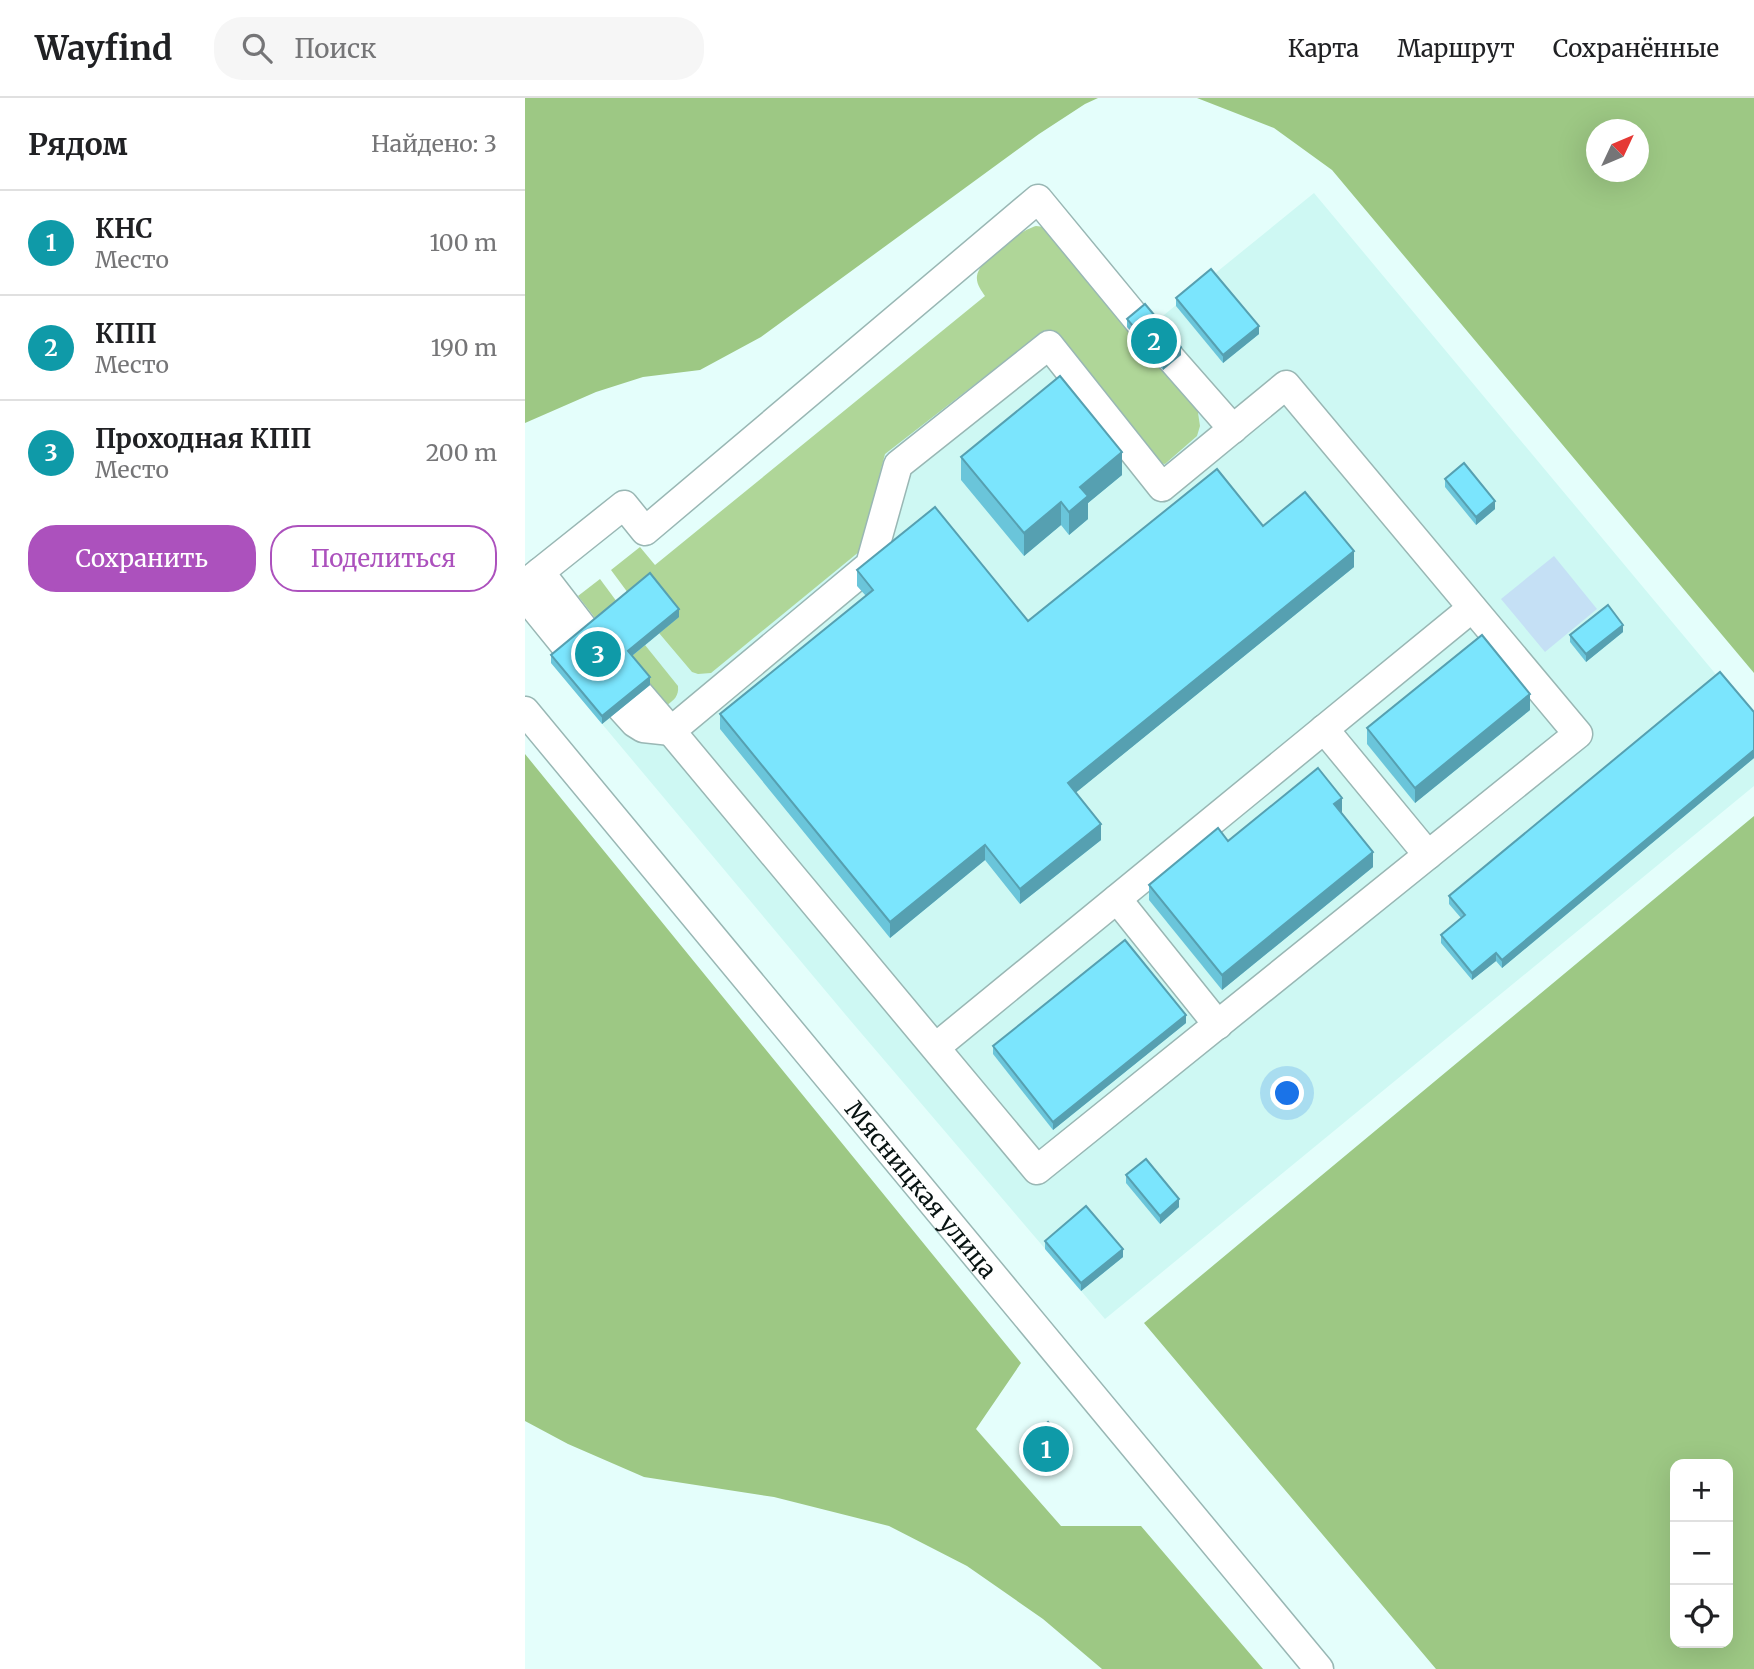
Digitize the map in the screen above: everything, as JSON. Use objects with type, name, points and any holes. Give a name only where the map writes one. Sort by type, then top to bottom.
[{"type":"street","points":[[671,731],[870,565],[898,465],[1049,345],[1162,487],[1233,429],[1286,385],[1578,734],[1037,1170],[587,633],[530,584],[624,505],[645,531],[1038,200],[1233,429]]},
{"type":"street","points":[[936,1047],[1472,608]]},
{"type":"street","name":"Мясницкая улица","points":[[525,710],[1319,1669]]},
{"type":"street","points":[[1324,729],[1428,855]]},
{"type":"street","points":[[1117,899],[1218,1025]]},
{"type":"shaded area","points":[[1314,193],[1754,720],[1754,786],[1105,1319],[551,663],[650,581],[1047,315],[1095,371]]},
{"type":"shaded area","points":[[1554,556],[1597,609],[1545,652],[1501,599]]},
{"type":"green space","points":[[525,98],[1098,98],[1039,134],[761,337],[700,370],[643,377],[596,392],[525,423]]},
{"type":"green space","points":[[1197,98],[1754,98],[1754,673],[1332,170],[1274,128]]},
{"type":"green space","points":[[1036,226],[1045,227],[1163,370],[1197,406],[1200,426],[1197,436],[1165,464],[1159,463],[1045,330],[885,454],[860,551],[711,673],[692,672],[659,633],[679,616],[631,597],[611,570],[640,547],[655,565],[985,296],[977,279],[979,269],[1011,239]]},
{"type":"green space","points":[[600,579],[620,606],[599,623],[578,596]]},
{"type":"green space","points":[[645,645],[678,686],[678,692],[667,705],[628,659]]},
{"type":"green space","points":[[525,754],[1021,1363],[976,1429],[1061,1526],[1141,1526],[1263,1669],[1102,1669],[1043,1619],[967,1566],[889,1526],[774,1497],[644,1477],[568,1444],[525,1421]]},
{"type":"green space","points":[[1754,816],[1754,1669],[1436,1669],[1144,1323]]},
{"type":"building","points":[[1211,269],[1259,326],[1223,355],[1176,298]]},
{"type":"building","points":[[1145,304],[1181,347],[1163,362],[1127,319]]},
{"type":"building","points":[[1060,376],[1122,452],[1080,487],[1088,496],[1069,512],[1061,502],[1024,533],[961,457]]},
{"type":"building","points":[[1464,463],[1495,501],[1476,517],[1445,479]]},
{"type":"building","points":[[1217,469],[1263,526],[1305,492],[1354,551],[1068,783],[1101,824],[1020,889],[985,845],[890,922],[720,714],[873,590],[857,570],[935,507],[1028,621]]},
{"type":"building","points":[[650,573],[679,609],[628,651],[650,677],[602,716],[551,655]]},
{"type":"building","points":[[1608,605],[1623,625],[1586,654],[1570,635]]},
{"type":"building","points":[[1482,635],[1530,694],[1415,788],[1367,728]]},
{"type":"building","points":[[1720,672],[1754,712],[1754,750],[1502,960],[1496,953],[1472,973],[1441,935],[1465,915],[1449,896]]},
{"type":"building","points":[[1318,768],[1342,798],[1334,804],[1373,852],[1222,975],[1149,885],[1218,828],[1228,841]]},
{"type":"building","points":[[1125,940],[1186,1015],[1053,1122],[993,1046]]},
{"type":"building","points":[[1146,1159],[1179,1199],[1160,1216],[1126,1175]]},
{"type":"building","points":[[1086,1206],[1123,1249],[1081,1283],[1045,1241]]},
{"type":"building","points":[[1048,1422],[1065,1443],[1045,1461],[1027,1441]]},
{"type":"place","name":"КПП","points":[[1154,341]]},
{"type":"place","name":"Проходная КПП","points":[[598,654]]},
{"type":"place","name":"КНС","points":[[1046,1449]]}]
